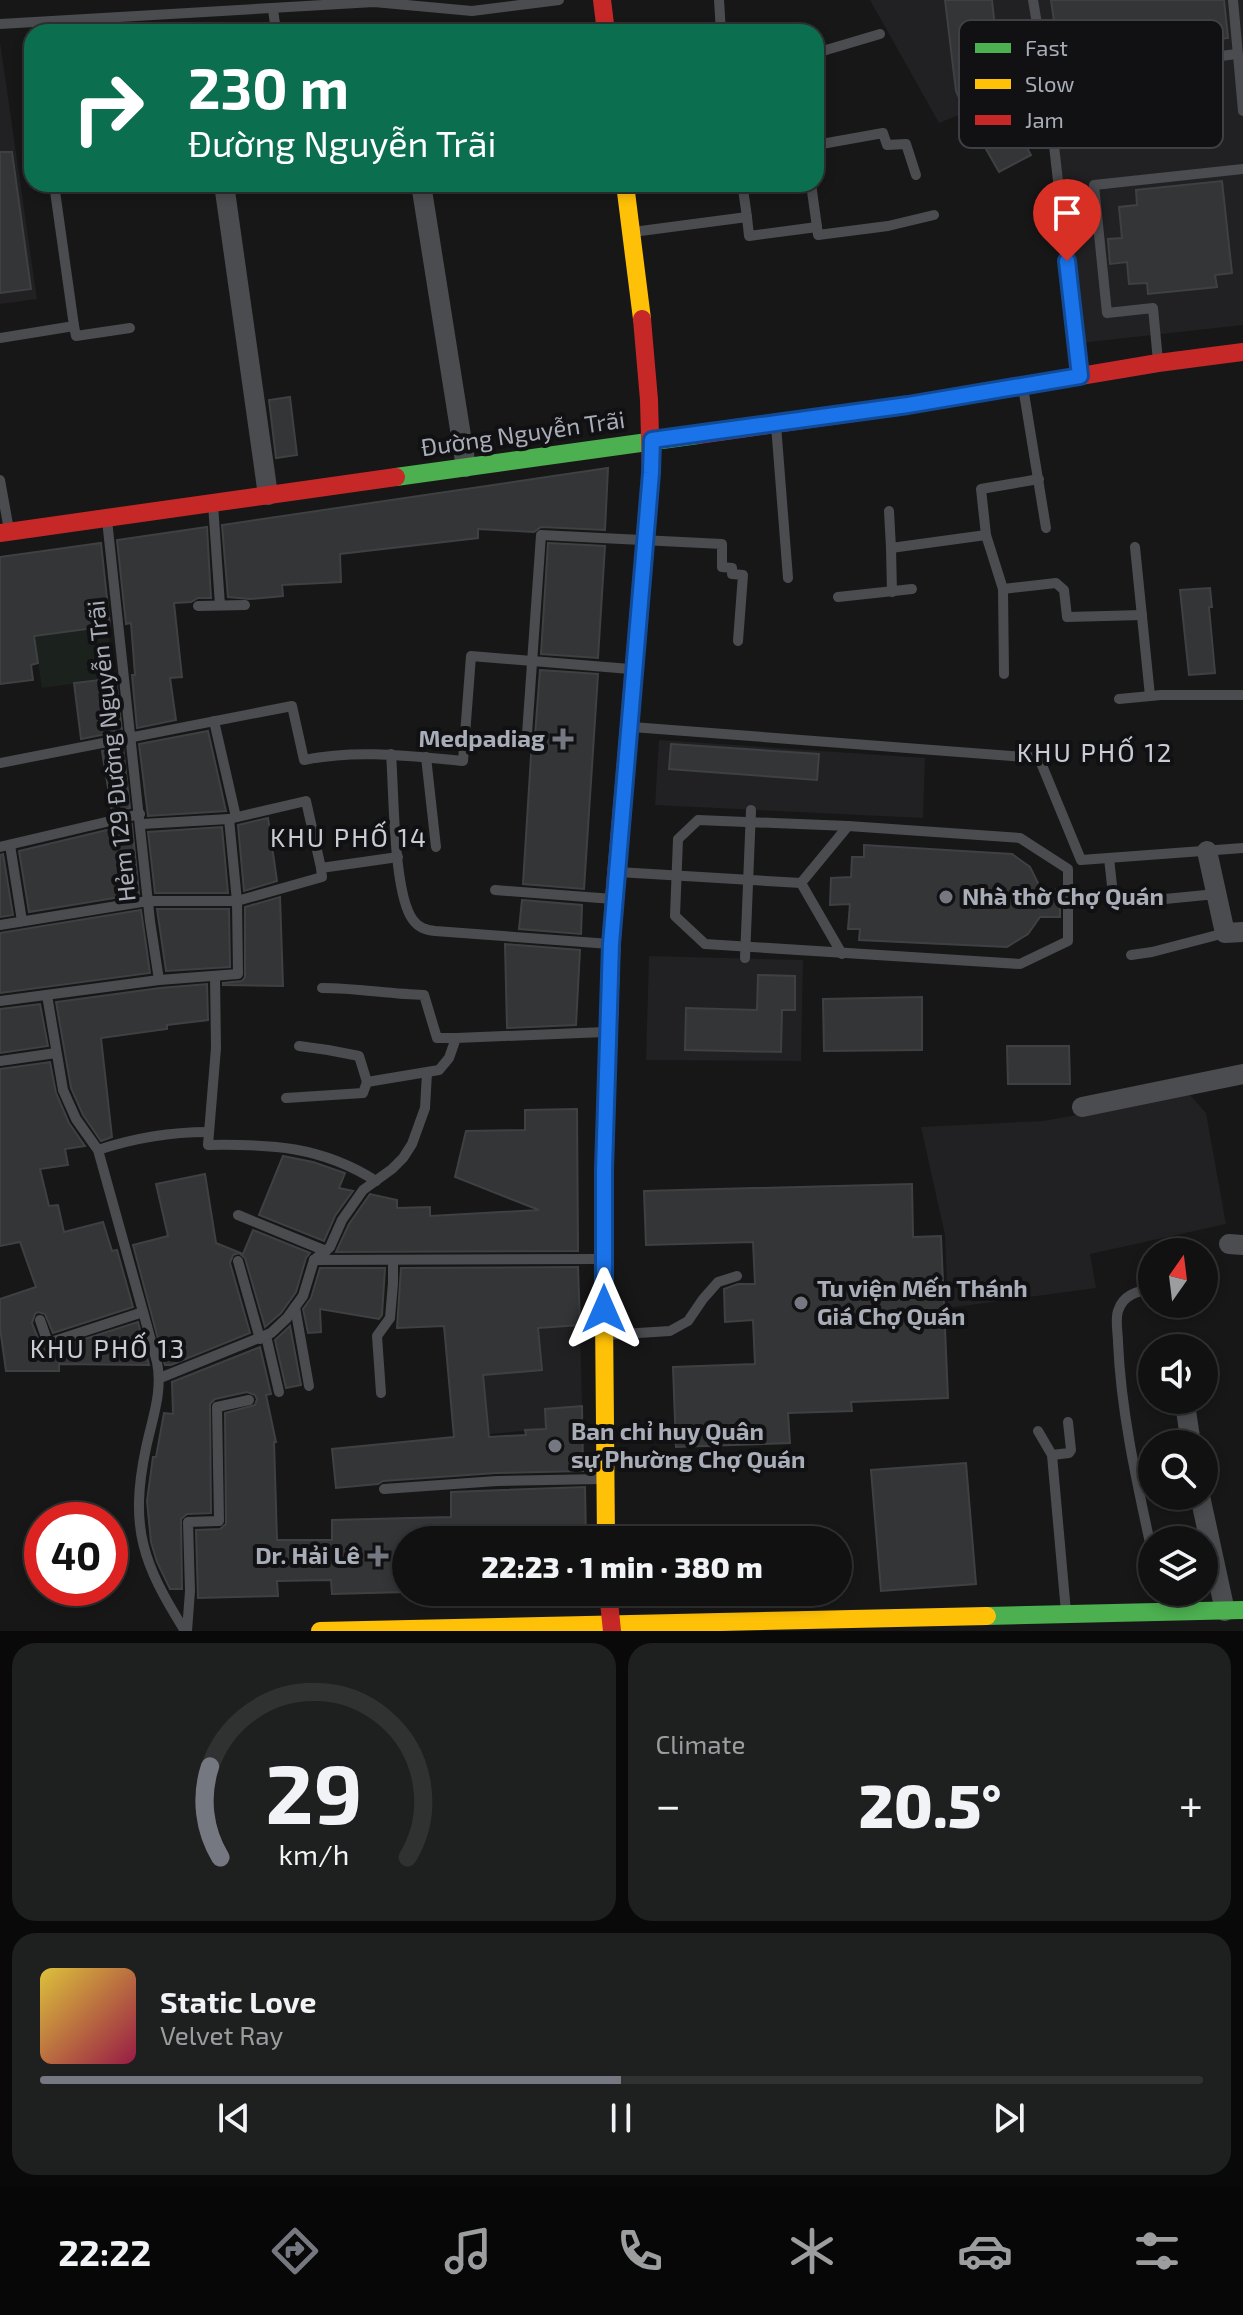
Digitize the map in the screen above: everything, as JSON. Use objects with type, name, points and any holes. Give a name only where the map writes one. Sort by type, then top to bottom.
[{"type":"main road","points":[[602,0],[605,24]]},
{"type":"main road","points":[[606,1526],[604,1259],[607,1032],[616,872],[652,440],[648,377],[626,192]]},
{"type":"main road","name":"Đường Nguyễn Trãi","points":[[4,532],[908,405],[1158,363],[1243,352]]},
{"type":"main road","points":[[610,1606],[612,1628]]},
{"type":"main road","points":[[320,1631],[890,1624],[1164,1607],[1234,1610]]},
{"type":"street","points":[[225,192],[268,495]]},
{"type":"street","points":[[422,192],[466,467]]},
{"type":"street","points":[[1207,851],[1216,894],[1234,932]]},
{"type":"street","points":[[1082,1107],[1243,1074]]},
{"type":"street","points":[[1204,1510],[1234,1610]]},
{"type":"lane","points":[[67,24],[333,3],[374,2],[472,11],[490,4],[559,0]]},
{"type":"lane","points":[[719,0],[720,24]]},
{"type":"lane","points":[[1033,0],[1036,20]]},
{"type":"lane","points":[[1233,0],[1243,111]]},
{"type":"lane","points":[[0,24],[24,26]]},
{"type":"lane","points":[[824,51],[880,34]]},
{"type":"lane","points":[[1223,56],[1237,54]]},
{"type":"lane","points":[[824,144],[883,133],[887,145],[906,144],[916,175]]},
{"type":"lane","points":[[1054,148],[1080,376]]},
{"type":"lane","points":[[1158,363],[1153,308],[1107,313],[1094,185],[1243,169]]},
{"type":"lane","points":[[55,192],[76,336],[130,328]]},
{"type":"lane","points":[[743,192],[749,236],[817,227]]},
{"type":"lane","points":[[812,192],[818,235],[888,226],[934,215]]},
{"type":"lane","points":[[631,233],[747,217]]},
{"type":"lane","points":[[0,338],[74,326]]},
{"type":"lane","points":[[1023,385],[1046,528]]},
{"type":"lane","points":[[776,423],[788,578]]},
{"type":"lane","points":[[1004,674],[1003,589],[986,535],[981,489],[1039,479]]},
{"type":"lane","points":[[0,480],[4,532]]},
{"type":"lane","points":[[213,503],[220,605]]},
{"type":"lane","points":[[889,511],[892,592]]},
{"type":"lane","name":"Hẻm 129 Đường Nguyễn Trãi","points":[[107,518],[159,980]]},
{"type":"lane","points":[[527,734],[541,535],[722,544],[722,567],[732,568],[732,574],[743,575],[738,641]]},
{"type":"lane","points":[[891,548],[986,535]]},
{"type":"lane","points":[[1135,547],[1150,696]]},
{"type":"lane","points":[[1003,589],[1056,583],[1064,590],[1067,617],[1142,615]]},
{"type":"lane","points":[[838,597],[912,589]]},
{"type":"lane","points":[[198,606],[245,605]]},
{"type":"lane","points":[[0,763],[292,706],[304,760],[346,753],[463,761],[471,656],[634,669]]},
{"type":"lane","points":[[1119,699],[1243,695]]},
{"type":"lane","points":[[0,1001],[159,980],[238,974],[233,818],[214,721]]},
{"type":"lane","points":[[630,726],[1039,758],[1081,860]]},
{"type":"lane","points":[[391,754],[400,881],[415,922],[425,929],[611,944]]},
{"type":"lane","points":[[426,757],[436,847]]},
{"type":"lane","points":[[0,925],[148,901],[237,901],[322,877],[306,801],[233,818],[141,819],[5,846],[22,921]]},
{"type":"lane","points":[[745,953],[751,810]]},
{"type":"lane","points":[[698,820],[1020,838],[1068,869],[1068,941],[1020,964],[842,954],[745,953],[705,944],[675,916],[678,839],[698,820]]},
{"type":"lane","points":[[801,883],[848,826]]},
{"type":"lane","points":[[1068,869],[1081,860],[1243,848]]},
{"type":"lane","points":[[321,868],[398,857]]},
{"type":"lane","points":[[1109,858],[1114,904],[1216,894]]},
{"type":"lane","points":[[616,872],[801,883]]},
{"type":"lane","points":[[801,883],[842,954]]},
{"type":"lane","points":[[495,890],[614,899]]},
{"type":"lane","points":[[1131,955],[1234,932]]},
{"type":"lane","points":[[215,976],[216,1035],[208,1145],[258,1145],[313,1152],[357,1169],[376,1181]]},
{"type":"lane","points":[[322,988],[424,995],[437,1038],[607,1032]]},
{"type":"lane","points":[[47,995],[63,1090],[68,1106],[98,1150],[160,1378],[140,1483],[139,1522],[153,1577],[186,1631]]},
{"type":"lane","points":[[367,1082],[439,1070],[449,1058],[456,1038]]},
{"type":"lane","points":[[286,1098],[363,1093],[367,1082],[359,1056],[299,1046]]},
{"type":"lane","points":[[0,1061],[56,1053]]},
{"type":"lane","points":[[160,1378],[263,1337],[277,1328],[305,1292],[314,1260],[326,1251],[356,1198],[392,1169],[412,1144],[425,1108],[427,1073]]},
{"type":"lane","points":[[98,1150],[144,1137],[208,1132]]},
{"type":"lane","points":[[238,1215],[326,1251]]},
{"type":"lane","points":[[314,1260],[604,1259]]},
{"type":"lane","points":[[381,1393],[377,1336],[390,1318],[393,1260]]},
{"type":"lane","points":[[238,1261],[279,1392]]},
{"type":"lane","points":[[604,1335],[670,1331],[688,1321],[718,1282],[737,1276]]},
{"type":"lane","points":[[1138,1291],[1124,1299],[1117,1313],[1119,1363],[1134,1469],[1146,1526]]},
{"type":"lane","points":[[295,1307],[309,1386]]},
{"type":"lane","points":[[40,1320],[48,1343],[143,1312]]},
{"type":"lane","points":[[186,1631],[190,1591],[188,1522],[219,1521],[217,1407],[249,1400]]},
{"type":"lane","points":[[1052,1455],[1071,1450],[1068,1422]]},
{"type":"lane","points":[[1038,1431],[1052,1455],[1066,1614]]},
{"type":"lane","points":[[384,1489],[483,1482],[605,1479]]},
{"type":"shaded area","points":[[870,0],[1243,0],[1243,325],[1080,343],[1056,148],[1223,148],[1223,20],[959,20],[959,115],[939,123]]},
{"type":"shaded area","points":[[0,42],[37,299],[0,304]]},
{"type":"shaded area","points":[[108,626],[114,678],[42,688],[34,636]]},
{"type":"shaded area","points":[[659,740],[925,758],[923,818],[655,805]]},
{"type":"shaded area","points":[[649,956],[803,960],[801,1061],[646,1060]]},
{"type":"shaded area","points":[[1190,1095],[1206,1113],[1226,1224],[1163,1238],[1138,1238],[1138,1243],[1090,1254],[1096,1288],[948,1308],[945,1235],[921,1127],[1043,1121]]},
{"type":"shaded area","points":[[580,1325],[582,1406],[545,1409],[546,1429],[454,1437],[445,1337]]},
{"type":"building","points":[[945,0],[992,0],[994,20],[959,20],[959,98]]},
{"type":"building","points":[[1051,0],[1224,0],[1228,38],[1223,39],[1223,20],[1054,20]]},
{"type":"building","points":[[985,148],[1027,148],[1031,155],[999,172]]},
{"type":"building","points":[[0,152],[12,152],[31,289],[0,293]]},
{"type":"building","points":[[1222,181],[1232,273],[1215,275],[1217,287],[1148,294],[1147,283],[1129,284],[1127,262],[1110,264],[1108,239],[1122,238],[1119,207],[1137,205],[1136,190]]},
{"type":"building","points":[[290,397],[297,455],[276,458],[269,400]]},
{"type":"building","points":[[608,468],[605,530],[541,527],[534,532],[478,529],[478,538],[340,554],[341,582],[282,585],[283,596],[228,597],[222,525]]},
{"type":"building","points":[[207,527],[211,598],[174,603],[182,677],[170,678],[176,720],[137,728],[131,623],[126,624],[117,540]]},
{"type":"building","points":[[101,543],[110,626],[34,636],[38,663],[31,665],[33,680],[0,684],[0,557]]},
{"type":"building","points":[[548,543],[605,546],[598,658],[541,654]]},
{"type":"building","points":[[1210,588],[1215,673],[1189,675],[1180,590]]},
{"type":"building","points":[[540,670],[598,674],[584,889],[523,884],[532,740],[535,735]]},
{"type":"building","points":[[116,678],[122,731],[81,739],[74,683]]},
{"type":"building","points":[[208,731],[226,811],[148,816],[139,744]]},
{"type":"building","points":[[671,744],[819,754],[817,780],[669,769]]},
{"type":"building","points":[[123,747],[130,808],[112,812],[102,751]]},
{"type":"building","points":[[268,818],[277,881],[244,891],[238,825]]},
{"type":"building","points":[[132,824],[139,894],[29,912],[19,851]]},
{"type":"building","points":[[222,827],[228,893],[155,893],[148,832]]},
{"type":"building","name":"Nhà thờ Chợ Quán","points":[[864,845],[1012,854],[1030,867],[1041,889],[1060,890],[1060,917],[1040,917],[1028,934],[1007,947],[859,940],[860,929],[848,929],[850,904],[830,905],[831,878],[851,877],[852,857],[864,857]]},
{"type":"building","points":[[3,854],[13,915],[0,917],[0,855]]},
{"type":"building","points":[[280,897],[283,986],[223,985],[242,981],[245,977],[245,907]]},
{"type":"building","points":[[522,900],[582,905],[581,934],[519,929]]},
{"type":"building","points":[[157,909],[229,909],[230,967],[166,971]]},
{"type":"building","points":[[141,910],[150,973],[0,993],[0,933]]},
{"type":"building","points":[[505,944],[580,950],[576,1025],[507,1028]]},
{"type":"building","points":[[758,975],[795,976],[795,1010],[782,1010],[781,1052],[685,1050],[686,1008],[757,1010]]},
{"type":"building","points":[[207,984],[208,1020],[101,1038],[112,1137],[101,1141],[83,1115],[71,1088],[56,1002]]},
{"type":"building","points":[[922,997],[922,1050],[824,1051],[823,999]]},
{"type":"building","points":[[40,1004],[48,1046],[0,1053],[0,1009]]},
{"type":"building","points":[[1007,1046],[1069,1046],[1070,1084],[1008,1084]]},
{"type":"building","points":[[50,1062],[56,1093],[69,1123],[85,1146],[65,1149],[68,1165],[40,1169],[49,1206],[58,1205],[64,1232],[103,1222],[112,1251],[117,1250],[133,1307],[53,1333],[45,1314],[35,1314],[32,1323],[41,1346],[47,1351],[138,1322],[149,1365],[59,1364],[59,1371],[6,1371],[0,1328],[0,1299],[36,1287],[20,1242],[0,1246],[0,1069]]},
{"type":"building","points":[[577,1109],[578,1251],[336,1252],[349,1224],[370,1194],[397,1200],[397,1208],[430,1207],[430,1216],[539,1210],[455,1177],[466,1131],[525,1130],[525,1110]]},
{"type":"building","points":[[283,1156],[345,1173],[339,1188],[353,1191],[335,1216],[324,1241],[259,1215]]},
{"type":"building","points":[[205,1174],[216,1243],[243,1254],[253,1230],[310,1253],[296,1292],[281,1313],[265,1327],[245,1258],[239,1253],[233,1255],[230,1263],[250,1333],[165,1365],[133,1245],[168,1236],[156,1184]]},
{"type":"building","points":[[912,1184],[913,1237],[941,1236],[948,1398],[851,1402],[852,1411],[788,1413],[790,1443],[676,1447],[673,1367],[755,1364],[753,1320],[725,1322],[724,1289],[738,1284],[755,1284],[753,1242],[646,1245],[644,1191]]},
{"type":"building","points":[[578,1267],[580,1325],[538,1328],[542,1370],[483,1375],[489,1437],[526,1435],[525,1430],[546,1429],[545,1409],[582,1406],[583,1471],[496,1473],[383,1481],[336,1488],[332,1449],[454,1437],[444,1326],[397,1328],[401,1268]]},
{"type":"building","points":[[320,1268],[385,1268],[382,1315],[379,1319],[320,1309],[321,1332],[308,1333],[303,1309],[311,1298]]},
{"type":"building","points":[[290,1326],[301,1385],[286,1388],[275,1340]]},
{"type":"building","points":[[260,1347],[271,1394],[266,1395],[276,1442],[277,1540],[332,1540],[332,1520],[451,1517],[451,1492],[585,1487],[586,1526],[392,1526],[392,1592],[332,1594],[331,1580],[277,1581],[278,1596],[198,1598],[196,1530],[220,1529],[226,1524],[225,1413],[255,1405],[255,1395],[247,1392],[215,1399],[210,1404],[211,1513],[187,1514],[181,1519],[182,1589],[170,1589],[151,1542],[147,1501],[153,1457],[156,1457],[164,1413],[173,1414],[172,1382]]},
{"type":"building","points":[[966,1463],[976,1584],[881,1591],[871,1470]]},
{"type":"traffic: fast","points":[[396,477],[698,435]]},
{"type":"traffic: fast","points":[[987,1616],[1243,1610]]},
{"type":"traffic: slow","points":[[626,192],[642,319]]},
{"type":"traffic: slow","points":[[606,1526],[603,1201],[611,959]]},
{"type":"traffic: slow","points":[[320,1631],[987,1616]]},
{"type":"traffic: jam","points":[[602,0],[605,24]]},
{"type":"traffic: jam","points":[[611,959],[651,473],[642,319]]},
{"type":"traffic: jam","points":[[698,435],[1243,352]]},
{"type":"traffic: jam","points":[[0,533],[396,477]]},
{"type":"traffic: jam","points":[[609,1606],[612,1631]]},
{"type":"place","name":"Medpadiag","points":[[563,739]]},
{"type":"place","name":"Nhà thờ Chợ Quán","points":[[946,897]]},
{"type":"place","name":"Tu viện Mến Thánh Giá Chợ Quán","points":[[801,1303]]},
{"type":"place","name":"Ban chỉ huy Quân sự Phường Chợ Quán","points":[[555,1446]]},
{"type":"place","name":"Dr. Hải Lê","points":[[378,1556]]},
{"type":"district","name":"KHU PHỐ 12","points":[[1095,753]]},
{"type":"district","name":"KHU PHỐ 14","points":[[349,838]]},
{"type":"district","name":"KHU PHỐ 13","points":[[108,1349]]},
{"type":"route","points":[[604,1309],[604,1170],[611,944],[652,440],[908,405],[1080,376],[1067,261]]}]
